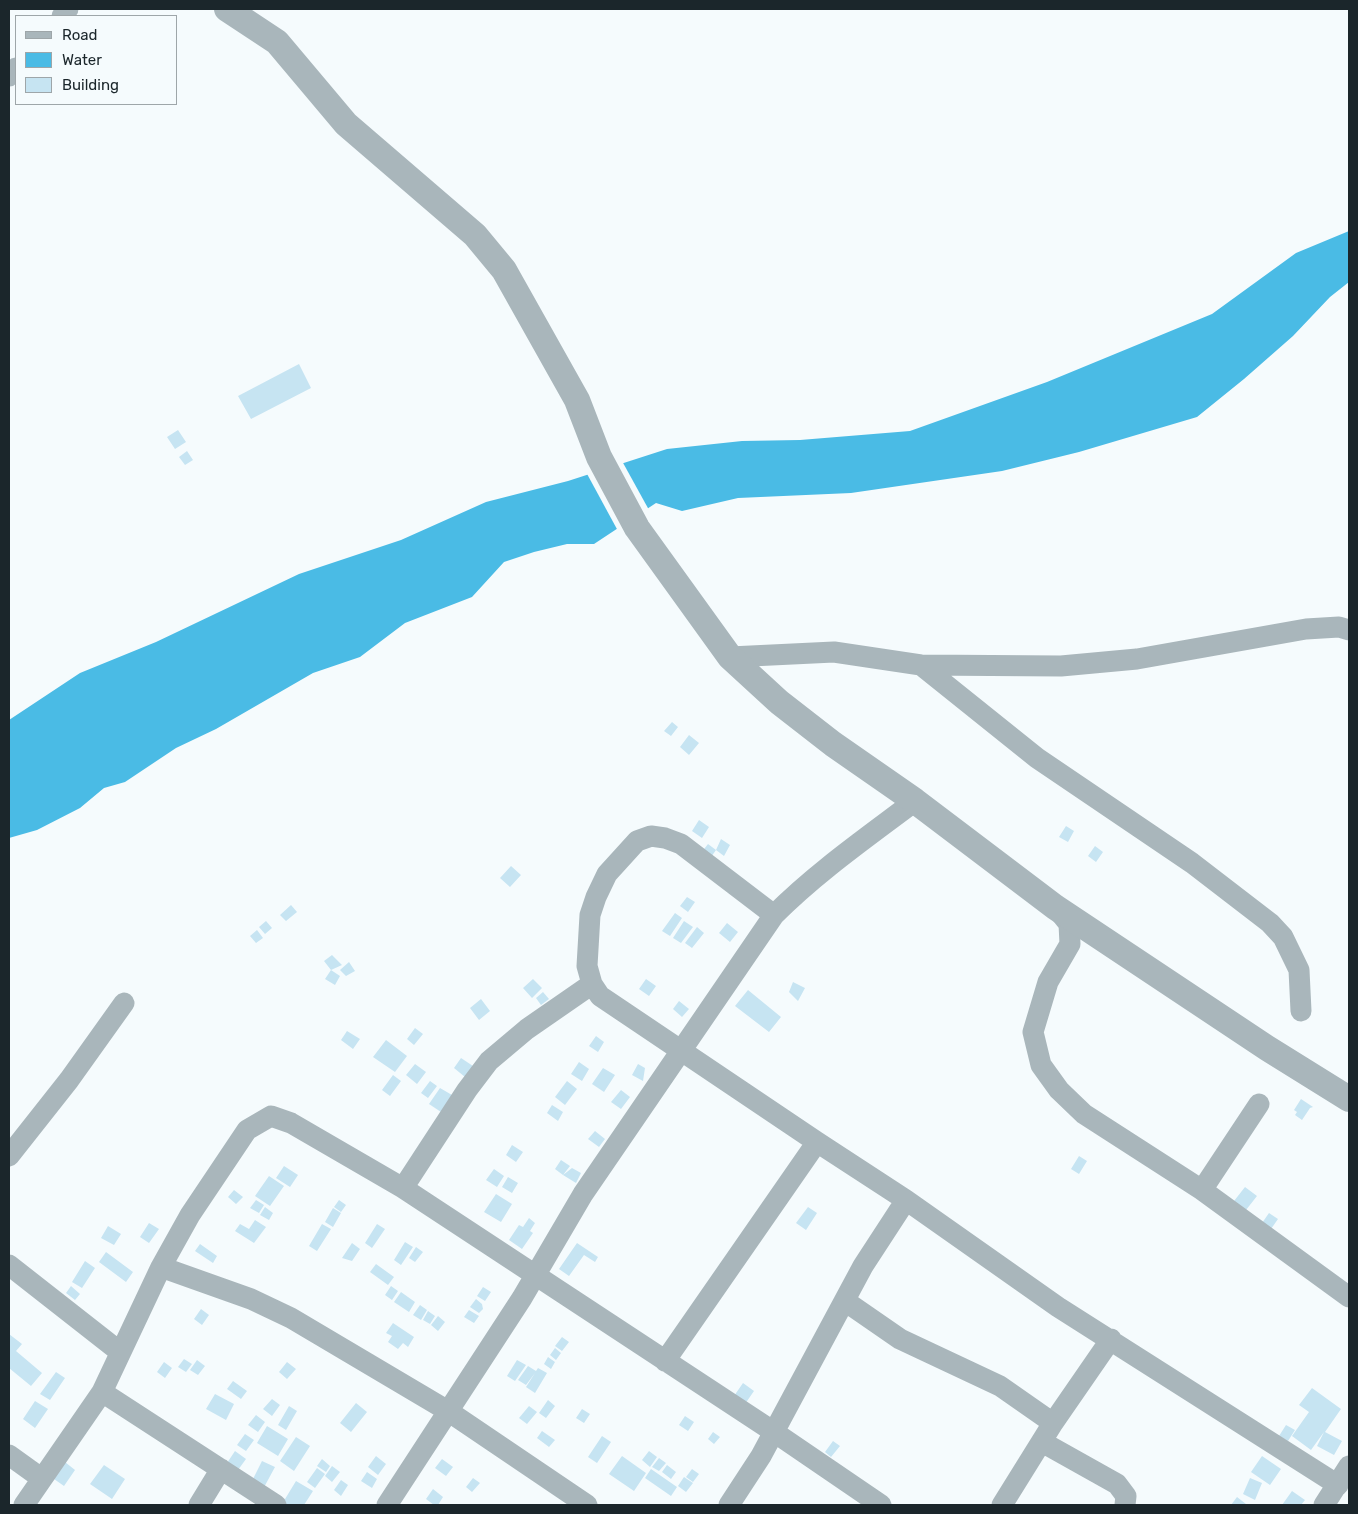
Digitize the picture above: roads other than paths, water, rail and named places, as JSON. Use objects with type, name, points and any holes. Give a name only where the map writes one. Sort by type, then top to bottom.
[{"type":"street","points":[[227,9],[277,42],[346,124],[475,235],[504,270],[577,400],[599,458],[637,528],[730,657],[779,702],[833,744],[915,801],[1054,907],[1267,1048],[1349,1099]]},
{"type":"street","points":[[730,657],[834,652],[921,665],[1061,666],[1137,660],[1306,629],[1346,624]]},
{"type":"street","points":[[921,665],[1037,758],[1192,863],[1270,923],[1283,937],[1299,970],[1301,1011]]},
{"type":"street","points":[[387,1505],[535,1275],[582,1194],[774,915],[798,890],[915,801]]},
{"type":"street","points":[[774,915],[681,844],[665,838],[651,836],[637,841],[607,874],[590,915],[587,966],[592,984],[600,996],[906,1200],[1058,1307],[1338,1485]]},
{"type":"street","points":[[1054,907],[1069,924],[1070,944],[1048,982],[1033,1032],[1041,1065],[1058,1090],[1084,1114],[1202,1190],[1349,1297]]},
{"type":"street","points":[[403,1188],[467,1090],[489,1061],[527,1029],[592,984]]},
{"type":"street","points":[[9,1156],[68,1080],[124,1002]]},
{"type":"street","points":[[1202,1190],[1259,1104]]},
{"type":"street","points":[[24,1505],[102,1392],[161,1267],[190,1215],[248,1130],[271,1116],[291,1123],[403,1188],[774,1432],[881,1505]]},
{"type":"street","points":[[665,1361],[817,1142]]},
{"type":"street","points":[[729,1505],[761,1456],[863,1266],[906,1200]]},
{"type":"street","points":[[9,1265],[120,1352]]},
{"type":"street","points":[[161,1267],[251,1299],[291,1318],[448,1411],[587,1505]]},
{"type":"street","points":[[845,1301],[900,1338],[1000,1386],[1053,1423]]},
{"type":"street","points":[[1002,1505],[1053,1423],[1111,1339]]},
{"type":"street","points":[[102,1392],[276,1505]]},
{"type":"street","points":[[1042,1442],[1117,1484],[1126,1496],[1125,1505]]},
{"type":"street","points":[[9,1455],[41,1478]]},
{"type":"street","points":[[1324,1505],[1349,1466]]},
{"type":"street","points":[[199,1505],[221,1469]]},
{"type":"water","points":[[1349,231],[1349,282],[1330,297],[1293,336],[1197,417],[1079,452],[1002,471],[851,493],[738,498],[682,511],[656,503],[594,544],[567,544],[504,562],[472,597],[405,623],[360,657],[313,673],[216,729],[176,748],[125,782],[104,788],[80,808],[37,830],[9,838],[9,720],[80,673],[156,642],[299,574],[401,540],[486,502],[568,481],[667,449],[742,441],[800,440],[910,431],[1047,382],[1212,314],[1296,253]]}]
